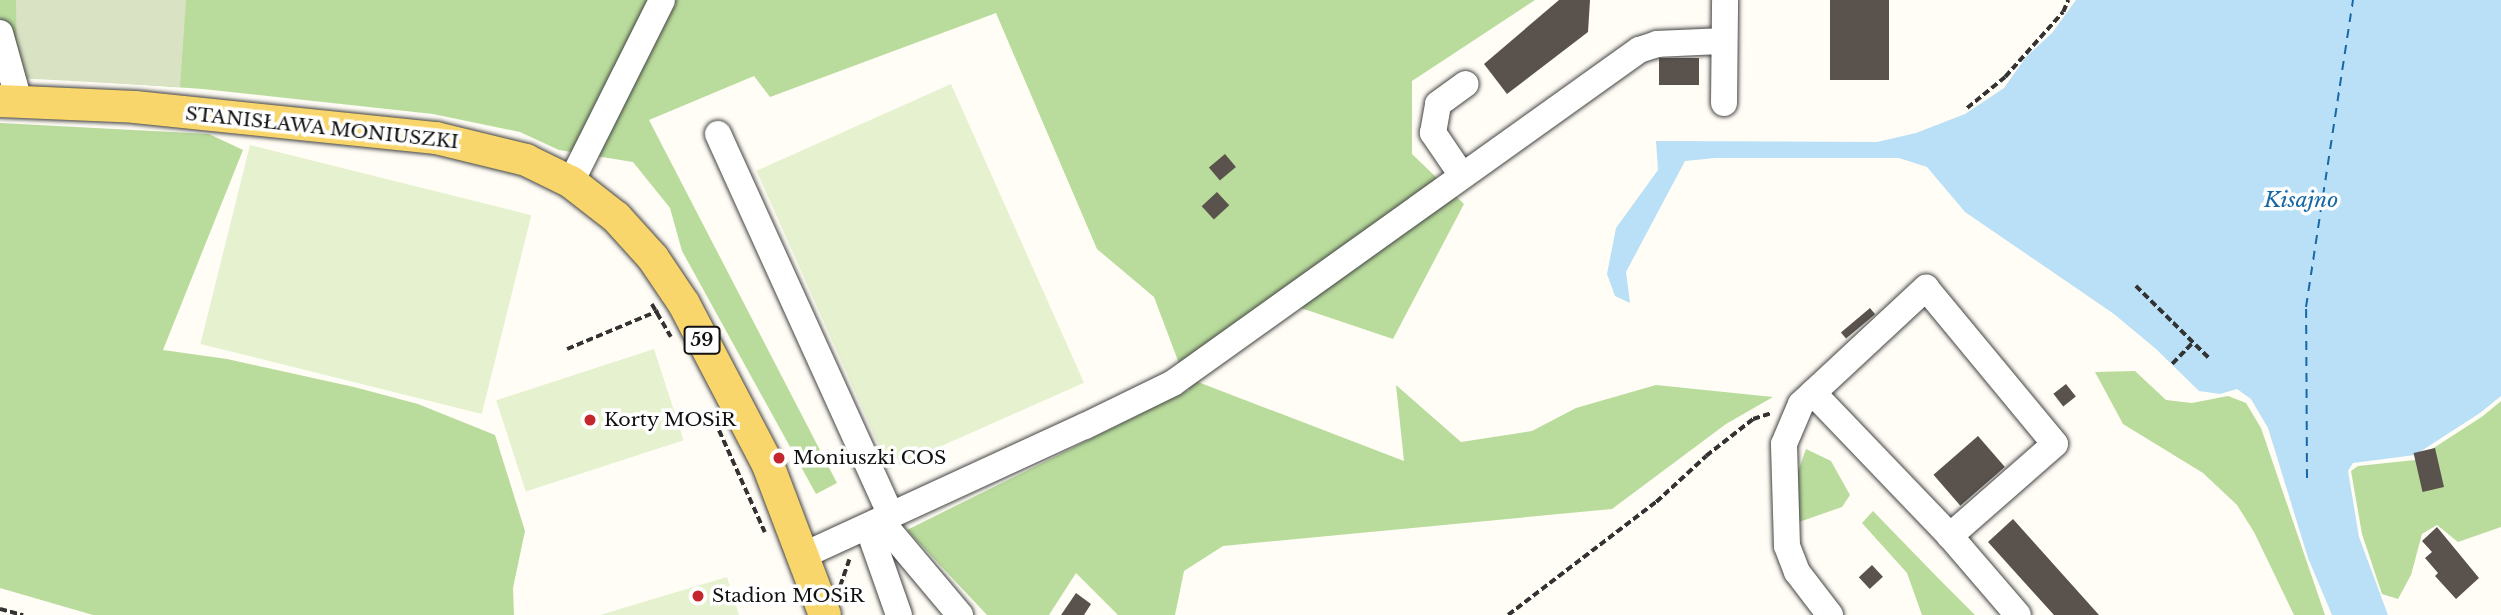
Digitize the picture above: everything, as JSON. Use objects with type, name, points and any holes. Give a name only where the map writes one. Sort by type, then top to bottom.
[{"type":"main road","name":"STANISŁAWA MONIUSZKI","points":[[10,101],[135,107],[436,138],[526,160],[571,182],[616,217],[653,258],[670,308],[768,465],[825,615]]},
{"type":"lane","points":[[571,182],[662,0]]},
{"type":"lane","points":[[1724,103],[1725,0]]},
{"type":"lane","name":"STANISŁAWA MONIUSZKI","points":[[0,33],[10,101]]},
{"type":"lane","points":[[803,556],[1173,383],[1461,174],[1639,50],[1657,44],[1724,41]]},
{"type":"lane","points":[[1461,174],[1433,133],[1438,104],[1466,84]]},
{"type":"lane","points":[[718,134],[880,521],[899,615]]},
{"type":"lane","points":[[1830,615],[1797,572],[1787,546],[1784,444],[1807,398],[1926,288],[2055,444],[1950,536]]},
{"type":"lane","points":[[1807,398],[1950,536],[2018,615]]},
{"type":"lane","points":[[880,521],[960,615]]},
{"type":"path","points":[[1967,108],[2005,77],[2063,12],[2068,0]]},
{"type":"path","points":[[2136,286],[2210,359]]},
{"type":"path","points":[[645,294],[670,308]]},
{"type":"path","points":[[670,308],[676,347]]},
{"type":"path","points":[[567,349],[670,308]]},
{"type":"path","points":[[2172,364],[2193,342]]},
{"type":"path","points":[[1508,615],[1656,502],[1706,456],[1753,419],[1807,398]]},
{"type":"path","points":[[713,418],[766,536]]},
{"type":"path","points":[[0,609],[23,615]]},
{"type":"green space","points":[[0,0],[1535,0],[1412,81],[1412,154],[1464,204],[1393,339],[1295,306],[1198,382],[1404,461],[1396,385],[1461,442],[1532,431],[1576,408],[1656,385],[1773,397],[1726,424],[1612,509],[1223,546],[1184,571],[1175,615],[1118,615],[1076,573],[1049,615],[987,615],[907,530],[1189,390],[1154,297],[1097,249],[996,13],[770,97],[754,76],[649,120],[837,483],[816,494],[682,251],[670,208],[633,162],[559,150],[520,132],[433,114],[203,89],[0,75]]},
{"type":"green space","points":[[16,0],[186,0],[180,87],[17,78]]},
{"type":"green space","points":[[951,84],[1084,383],[889,469],[756,171]]},
{"type":"green space","points":[[0,123],[209,134],[243,150],[163,350],[227,359],[354,387],[418,404],[495,435],[525,531],[513,588],[514,615],[93,615],[0,588]]},
{"type":"green space","points":[[250,145],[531,215],[482,414],[200,344]]},
{"type":"green space","name":"Korty MOSiR","points":[[654,349],[684,440],[526,492],[496,400]]},
{"type":"green space","points":[[2135,371],[2166,400],[2192,403],[2228,396],[2246,403],[2261,428],[2325,615],[2294,615],[2254,532],[2237,505],[2203,473],[2123,424],[2095,372]]},
{"type":"green space","points":[[2501,401],[2501,527],[2458,542],[2437,525],[2422,534],[2411,575],[2398,599],[2382,594],[2362,534],[2351,471],[2358,466],[2415,460],[2483,416]]},
{"type":"green space","points":[[1806,449],[1831,461],[1850,495],[1842,507],[1799,522],[1794,483]]},
{"type":"green space","points":[[1873,511],[1975,615],[1922,615],[1907,573],[1862,523]]},
{"type":"green space","name":"Stadion MOSiR","points":[[727,577],[739,615],[600,615]]},
{"type":"water","name":"Kisajno","points":[[2076,0],[2501,0],[2501,396],[2480,413],[2415,455],[2353,463],[2348,471],[2359,537],[2388,615],[2332,615],[2308,558],[2268,428],[2251,399],[2237,389],[2220,394],[2199,391],[2156,349],[2114,314],[1965,212],[1927,167],[1899,158],[1715,158],[1685,161],[1626,272],[1630,303],[1615,296],[1607,274],[1616,228],[1658,170],[1656,141],[1877,142],[1916,133],[1965,114],[2004,88],[2026,57],[2052,33]]},
{"type":"building","points":[[1559,0],[1590,0],[1588,32],[1507,94],[1484,64]]},
{"type":"building","points":[[1830,0],[1889,0],[1889,80],[1830,80]]},
{"type":"building","points":[[1659,58],[1699,58],[1699,85],[1659,85]]},
{"type":"building","points":[[1225,154],[1236,167],[1220,181],[1209,167]]},
{"type":"building","points":[[1217,192],[1229,205],[1214,219],[1202,206]]},
{"type":"building","points":[[1870,308],[1875,314],[1846,339],[1841,332]]},
{"type":"building","points":[[2066,384],[2076,397],[2063,406],[2053,394]]},
{"type":"building","points":[[1978,436],[2005,467],[1960,506],[1933,475]]},
{"type":"building","points":[[2435,448],[2444,487],[2423,492],[2414,453]]},
{"type":"building","points":[[2013,519],[2099,615],[2054,615],[1988,542]]},
{"type":"building","points":[[2437,527],[2479,578],[2456,599],[2435,576],[2438,573],[2425,558],[2432,552],[2422,541]]},
{"type":"building","points":[[1872,565],[1883,577],[1870,589],[1859,577]]},
{"type":"building","points":[[1076,593],[1091,604],[1084,615],[1061,615]]},
{"type":"ferry route","points":[[2307,478],[2306,307],[2353,0]]},
{"type":"place","name":"Korty MOSiR","points":[[590,420]]},
{"type":"place","name":"Moniuszki COS","points":[[779,458]]},
{"type":"place","name":"Stadion MOSiR","points":[[698,596]]}]
